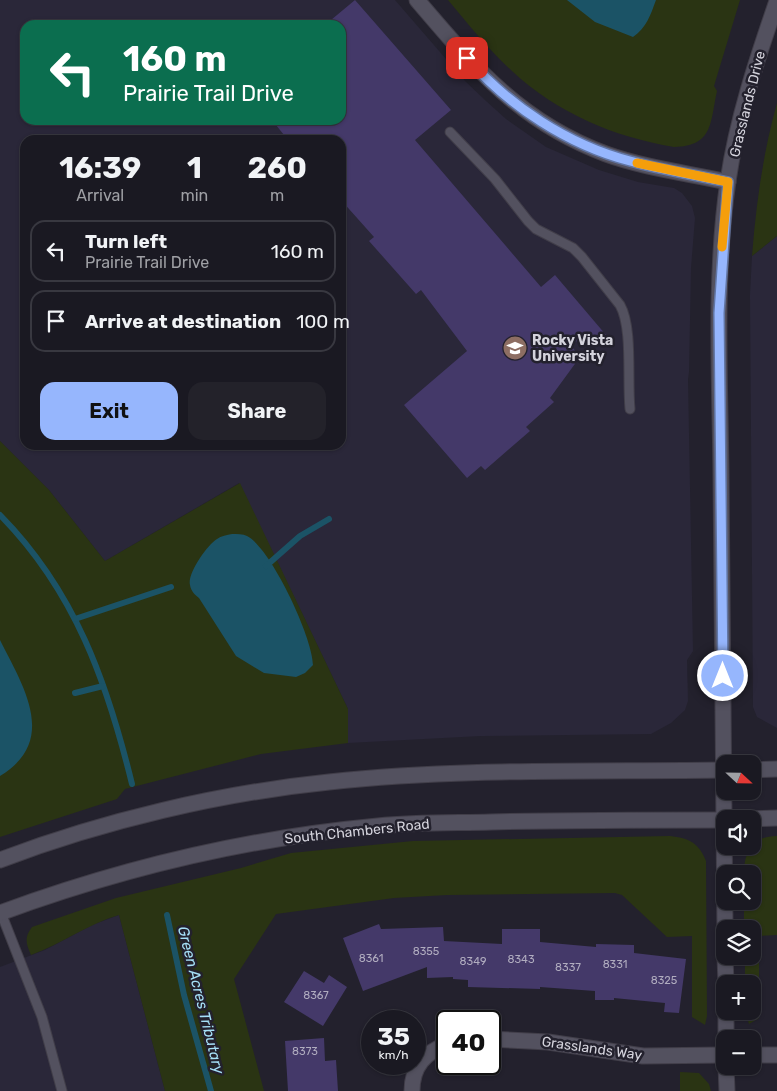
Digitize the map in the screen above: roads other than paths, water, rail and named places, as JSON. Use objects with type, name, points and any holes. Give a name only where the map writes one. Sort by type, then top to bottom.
[{"type":"street","points":[[418,0],[478,70],[500,92],[558,132],[586,146],[629,161],[728,182]]},
{"type":"street","name":"Grasslands Drive","points":[[725,755],[719,313],[728,182],[747,93],[777,1]]},
{"type":"street","points":[[761,770],[777,769]]},
{"type":"street","points":[[0,860],[78,834],[159,812],[238,796],[330,782],[440,774],[716,770]]},
{"type":"street","points":[[761,819],[777,818]]},
{"type":"street","name":"South Chambers Road","points":[[1,913],[55,893],[173,859],[260,841],[331,831],[416,823],[716,820]]},
{"type":"street","name":"Grasslands Drive","points":[[725,855],[725,920]]},
{"type":"street","name":"Grasslands Way","points":[[501,1040],[548,1042],[643,1056],[716,1055]]},
{"type":"street","points":[[761,1055],[777,1055]]},
{"type":"street","points":[[412,1091],[414,1075]]},
{"type":"street","points":[[726,1075],[727,1091]]},
{"type":"lane","points":[[450,132],[494,179],[536,229],[573,248],[582,256],[624,311],[627,334],[630,409]]},
{"type":"lane","points":[[1,913],[42,1017],[62,1091]]},
{"type":"water","points":[[567,0],[656,0],[645,25],[633,37],[595,22]]},
{"type":"water","points":[[232,534],[245,535],[257,544],[267,557],[289,595],[311,652],[313,665],[305,673],[296,677],[264,673],[236,656],[199,598],[191,589],[190,580],[192,574],[203,553],[217,539]]},
{"type":"water","points":[[0,640],[26,694],[31,712],[32,729],[28,746],[18,762],[0,776]]},
{"type":"waterway","name":"Green Acres Tributary","points":[[0,515],[26,544],[49,575],[85,640],[111,710],[132,784]]},
{"type":"waterway","points":[[266,566],[300,536],[329,519]]},
{"type":"waterway","points":[[75,619],[171,587]]},
{"type":"waterway","points":[[75,693],[103,686]]},
{"type":"waterway","name":"Green Acres Tributary","points":[[167,915],[184,995],[211,1091]]},
{"type":"place","name":"Rocky Vista University","points":[[515,348]]}]
